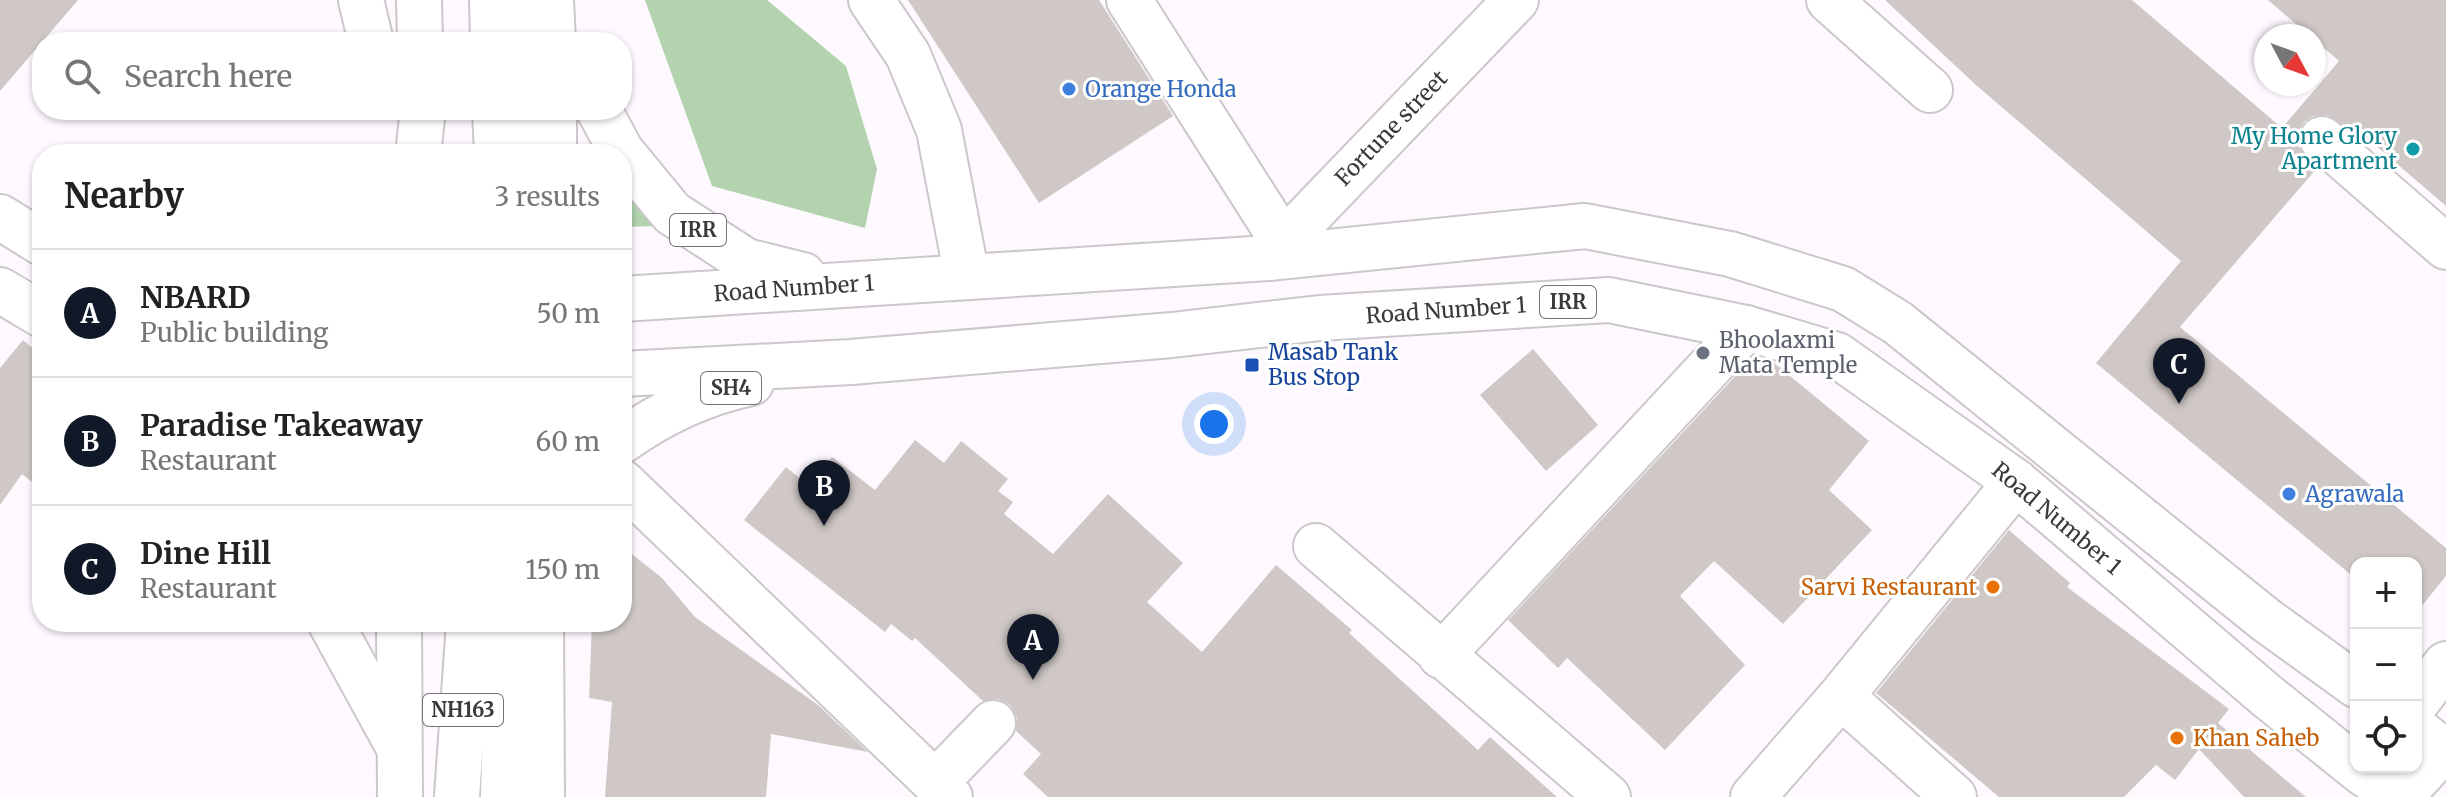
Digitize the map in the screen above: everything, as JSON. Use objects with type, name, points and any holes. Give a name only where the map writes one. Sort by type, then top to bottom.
[{"type":"main road","points":[[361,0],[369,32]]},
{"type":"main road","points":[[419,0],[420,32]]},
{"type":"main road","points":[[492,0],[493,32]]},
{"type":"main road","points":[[871,0],[908,55],[939,130],[967,277]]},
{"type":"main road","points":[[1129,0],[1275,249]]},
{"type":"main road","name":"Fortune street","points":[[1275,249],[1516,0]]},
{"type":"main road","points":[[1829,0],[1930,90]]},
{"type":"main road","points":[[419,144],[422,120]]},
{"type":"main road","points":[[495,120],[497,144]]},
{"type":"main road","points":[[528,120],[530,144]]},
{"type":"main road","points":[[554,120],[554,144]]},
{"type":"main road","name":"IRR","points":[[604,120],[617,144]]},
{"type":"main road","points":[[2322,139],[2446,247]]},
{"type":"main road","name":"IRR","points":[[632,164],[672,213],[746,261],[844,285]]},
{"type":"main road","points":[[0,217],[32,237]]},
{"type":"main road","name":"Road Number 1","points":[[632,298],[967,277],[1275,249],[1585,226],[1730,254],[1843,289],[1898,323],[2266,620],[2350,681]]},
{"type":"main road","points":[[0,290],[32,309]]},
{"type":"main road","name":"Road Number 1","points":[[632,373],[851,362],[1172,335],[1320,318],[1609,300],[1746,328],[1837,355],[2016,482],[2267,696],[2350,758]]},
{"type":"main road","points":[[1441,656],[1746,328]]},
{"type":"main road","name":"SH4","points":[[632,434],[648,422],[716,391],[851,362]]},
{"type":"main road","points":[[1753,797],[1841,696],[2016,482]]},
{"type":"main road","points":[[632,492],[942,790],[993,723]]},
{"type":"main road","points":[[1316,546],[1608,797]]},
{"type":"main road","points":[[336,632],[401,751]]},
{"type":"main road","points":[[399,632],[400,797]]},
{"type":"main road","name":"NH163","points":[[457,797],[468,632]]},
{"type":"main road","name":"NH163","points":[[503,797],[508,632]]},
{"type":"main road","points":[[541,632],[542,797]]},
{"type":"main road","points":[[2418,701],[2446,664]]},
{"type":"main road","points":[[1841,696],[1954,797]]},
{"type":"main road","points":[[2400,797],[2438,745]]},
{"type":"main road","name":"Road Number 1","points":[[2370,773],[2400,797]]},
{"type":"green space","points":[[645,0],[767,0],[846,66],[877,169],[865,228],[712,186]]},
{"type":"green space","points":[[632,193],[658,226],[632,227]]},
{"type":"building","points":[[0,0],[78,0],[51,32],[32,32],[32,54],[0,91]]},
{"type":"building","points":[[908,0],[1099,0],[1173,116],[1039,203]]},
{"type":"building","points":[[1885,0],[2132,0],[2282,128],[2309,96],[2326,96],[2326,76],[2339,61],[2326,50],[2326,24],[2296,24],[2268,0],[2446,0],[2446,206],[2353,126],[2349,130],[2328,115],[2313,116],[2304,122],[2298,133],[2298,146],[2317,168],[2180,327],[2446,548],[2446,576],[2422,606],[2422,557],[2350,557],[2350,574],[2096,363],[2181,261],[1976,85]]},
{"type":"building","points":[[23,340],[32,348],[32,482],[22,474],[0,505],[0,368]]},
{"type":"building","points":[[1533,349],[1598,425],[1546,471],[1480,395]]},
{"type":"building","points":[[1754,356],[1773,362],[1869,441],[1829,490],[1872,530],[1783,624],[1714,561],[1680,596],[1745,665],[1665,750],[1567,658],[1558,668],[1508,620]]},
{"type":"building","points":[[915,440],[944,463],[961,441],[1008,479],[998,491],[1013,502],[1004,514],[1053,554],[1108,494],[1183,563],[1147,602],[1202,652],[1276,565],[1352,630],[1349,633],[1478,750],[1490,737],[1557,797],[1048,797],[1023,774],[1041,754],[1016,731],[1017,717],[1010,705],[998,699],[983,701],[915,638],[912,641],[891,624],[885,632],[744,520],[786,467],[808,485],[832,457],[875,490]]},
{"type":"building","points":[[2009,530],[2070,583],[2067,587],[2229,709],[2218,723],[2306,797],[2244,797],[2199,749],[2175,780],[2156,765],[2124,797],[1999,797],[1876,693]]},
{"type":"building","points":[[632,554],[662,578],[695,617],[818,705],[868,752],[771,734],[766,797],[605,797],[612,702],[589,698],[592,632],[632,632]]},
{"type":"place","name":"Orange Honda","points":[[1069,89]]},
{"type":"place","name":"My Home Glory Apartment","points":[[2413,149]]},
{"type":"place","name":"Bhoolaxmi Mata Temple","points":[[1703,353]]},
{"type":"place","name":"Masab Tank Bus Stop","points":[[1252,365]]},
{"type":"place","name":"Dine Hill","points":[[2179,404]]},
{"type":"place","name":"Agrawala","points":[[2289,494]]},
{"type":"place","name":"Paradise Takeaway","points":[[824,526]]},
{"type":"place","name":"Sarvi Restaurant","points":[[1993,587]]},
{"type":"place","name":"NBARD","points":[[1033,680]]},
{"type":"place","name":"Khan Saheb","points":[[2177,738]]}]
